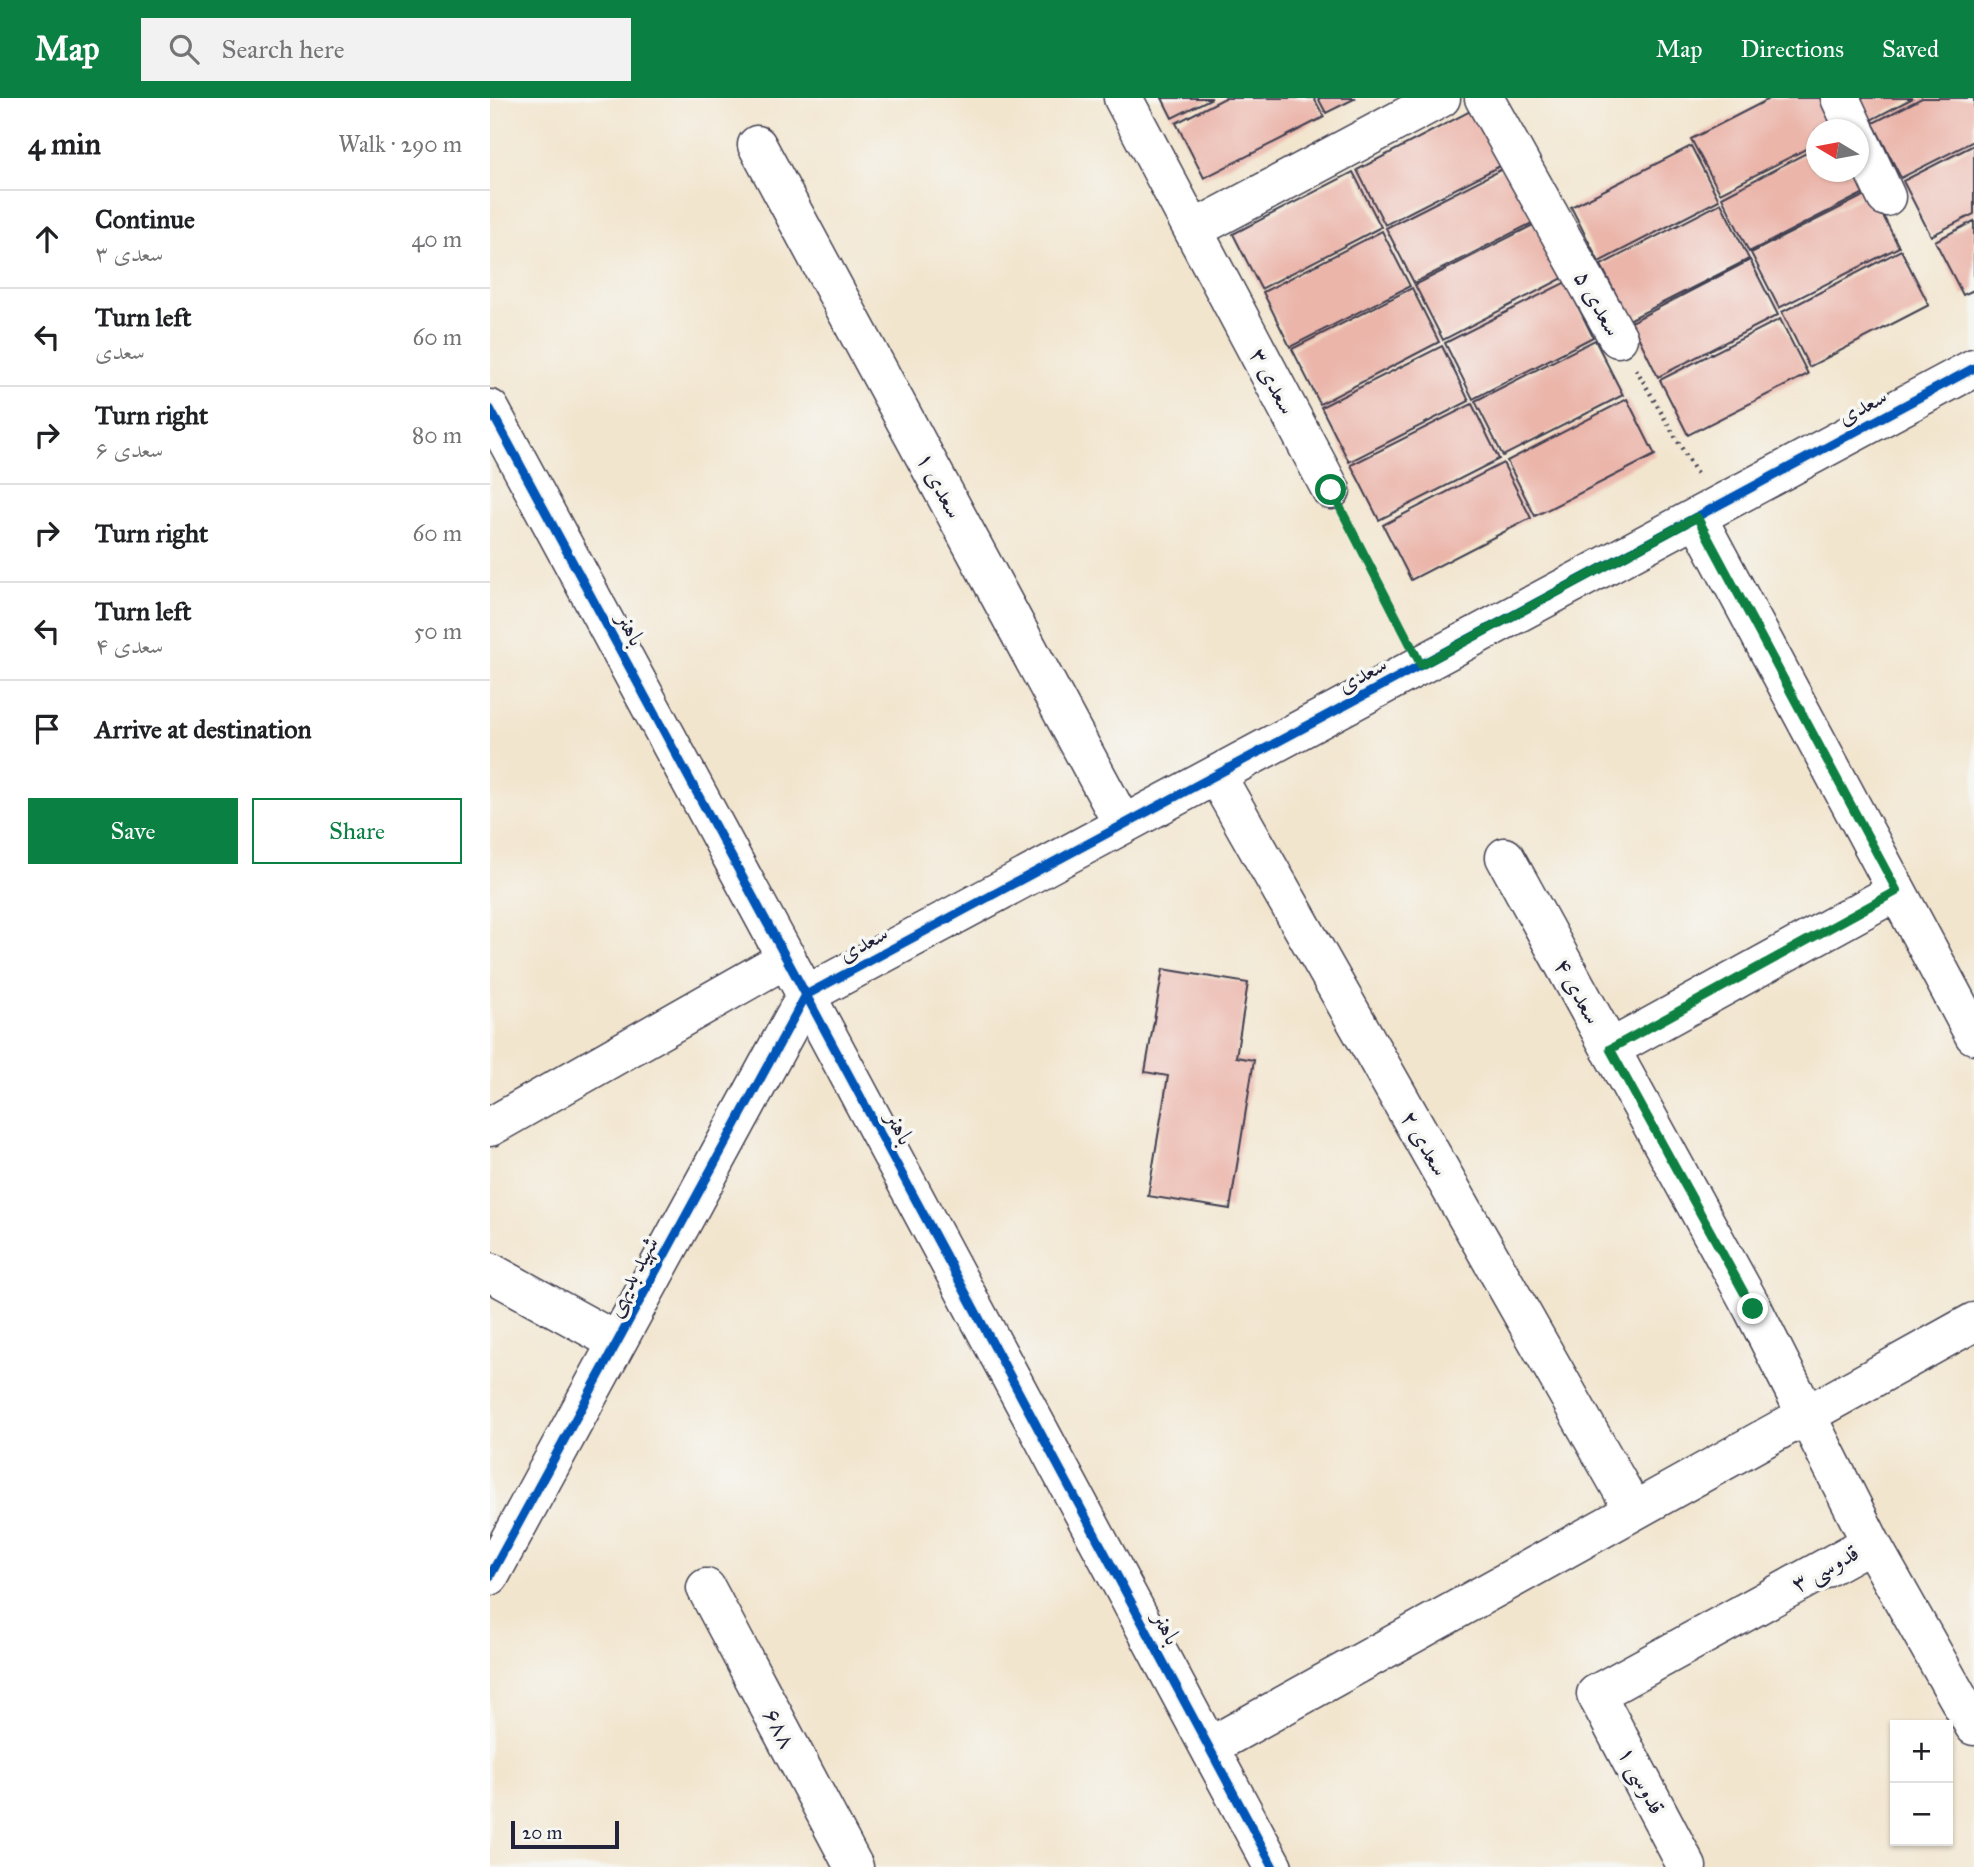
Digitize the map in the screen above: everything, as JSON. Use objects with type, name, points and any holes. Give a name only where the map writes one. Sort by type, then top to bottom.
[{"type":"street","name":"سعدی ۳","points":[[1124,98],[1331,490]]},
{"type":"street","points":[[1193,230],[1441,98]]},
{"type":"street","name":"سعدی ۵","points":[[1484,98],[1618,338]]},
{"type":"street","points":[[1840,98],[1850,119]]},
{"type":"street","name":"سعدی ۱","points":[[757,145],[1123,825]]},
{"type":"street","points":[[1869,161],[1886,197]]},
{"type":"street","name":"سعدی","points":[[806,995],[1974,368]]},
{"type":"street","name":"باهنر","points":[[490,409],[1273,1867]]},
{"type":"street","points":[[1706,512],[1897,891],[1974,1035]]},
{"type":"street","name":"سعدی ۲","points":[[1216,775],[1634,1511]]},
{"type":"street","name":"سعدی ۴","points":[[1505,857],[1753,1309],[1871,1544]]},
{"type":"street","points":[[1610,1049],[1897,891]]},
{"type":"street","points":[[490,1127],[787,958]]},
{"type":"street","name":"شهید بدیهی","points":[[490,1576],[806,995]]},
{"type":"street","points":[[490,1272],[617,1342]]},
{"type":"street","points":[[1209,1747],[1974,1322]]},
{"type":"street","name":"قدوسی ۳","points":[[1596,1694],[1871,1544],[1974,1726]]},
{"type":"street","name":"۶۸۸","points":[[706,1588],[854,1867]]},
{"type":"street","name":"قدوسی ۱","points":[[1596,1694],[1687,1867]]},
{"type":"path","points":[[1331,490],[1421,665]]},
{"type":"building","points":[[1162,98],[1212,98],[1172,118]]},
{"type":"building","points":[[1225,98],[1314,98],[1324,117],[1204,178],[1176,123]]},
{"type":"building","points":[[1318,98],[1356,98],[1326,113]]},
{"type":"building","points":[[1771,98],[1822,98],[1832,119],[1806,119],[1806,149],[1720,193],[1691,139]]},
{"type":"building","points":[[1860,98],[1913,98],[1871,120]]},
{"type":"building","points":[[1922,98],[1974,98],[1974,141],[1901,178],[1873,123]]},
{"type":"building","points":[[1476,108],[1504,164],[1385,225],[1357,170]]},
{"type":"building","points":[[1974,145],[1974,214],[1931,236],[1903,181]]},
{"type":"building","points":[[1691,146],[1719,200],[1599,262],[1571,207]]},
{"type":"building","points":[[1806,153],[1806,182],[1866,182],[1870,190],[1749,252],[1722,197]]},
{"type":"building","points":[[1506,167],[1534,222],[1414,283],[1386,228]]},
{"type":"building","points":[[1353,172],[1381,227],[1261,289],[1233,234]]},
{"type":"building","points":[[1871,192],[1899,247],[1779,308],[1751,253]]},
{"type":"building","points":[[1721,203],[1749,259],[1629,320],[1601,265]]},
{"type":"building","points":[[1974,221],[1974,290],[1963,295],[1935,241]]},
{"type":"building","points":[[1535,224],[1563,278],[1443,340],[1415,285]]},
{"type":"building","points":[[1382,231],[1410,286],[1290,347],[1263,292]]},
{"type":"building","points":[[1901,250],[1929,305],[1809,367],[1782,312]]},
{"type":"building","points":[[1750,260],[1778,315],[1658,377],[1631,322]]},
{"type":"building","points":[[1566,282],[1593,337],[1473,399],[1445,343]]},
{"type":"building","points":[[1412,288],[1439,342],[1320,404],[1292,349]]},
{"type":"building","points":[[1780,319],[1808,374],[1688,435],[1660,380]]},
{"type":"building","points":[[1595,340],[1623,395],[1503,456],[1475,401]]},
{"type":"building","points":[[1442,346],[1469,401],[1349,462],[1321,407]]},
{"type":"building","points":[[1627,399],[1655,455],[1535,516],[1507,461]]},
{"type":"building","points":[[1472,404],[1499,459],[1379,520],[1351,465]]},
{"type":"building","points":[[1503,463],[1531,518],[1411,580],[1383,525]]},
{"type":"building","points":[[1163,969],[1248,983],[1236,1057],[1254,1060],[1230,1209],[1148,1196],[1168,1076],[1145,1072]]},
{"type":"cycle path","points":[[490,1576],[806,995],[1974,368]]},
{"type":"cycle path","points":[[490,409],[1273,1867]]},
{"type":"route","points":[[1331,490],[1421,665],[1697,517],[1897,891],[1610,1049],[1753,1309]]}]
